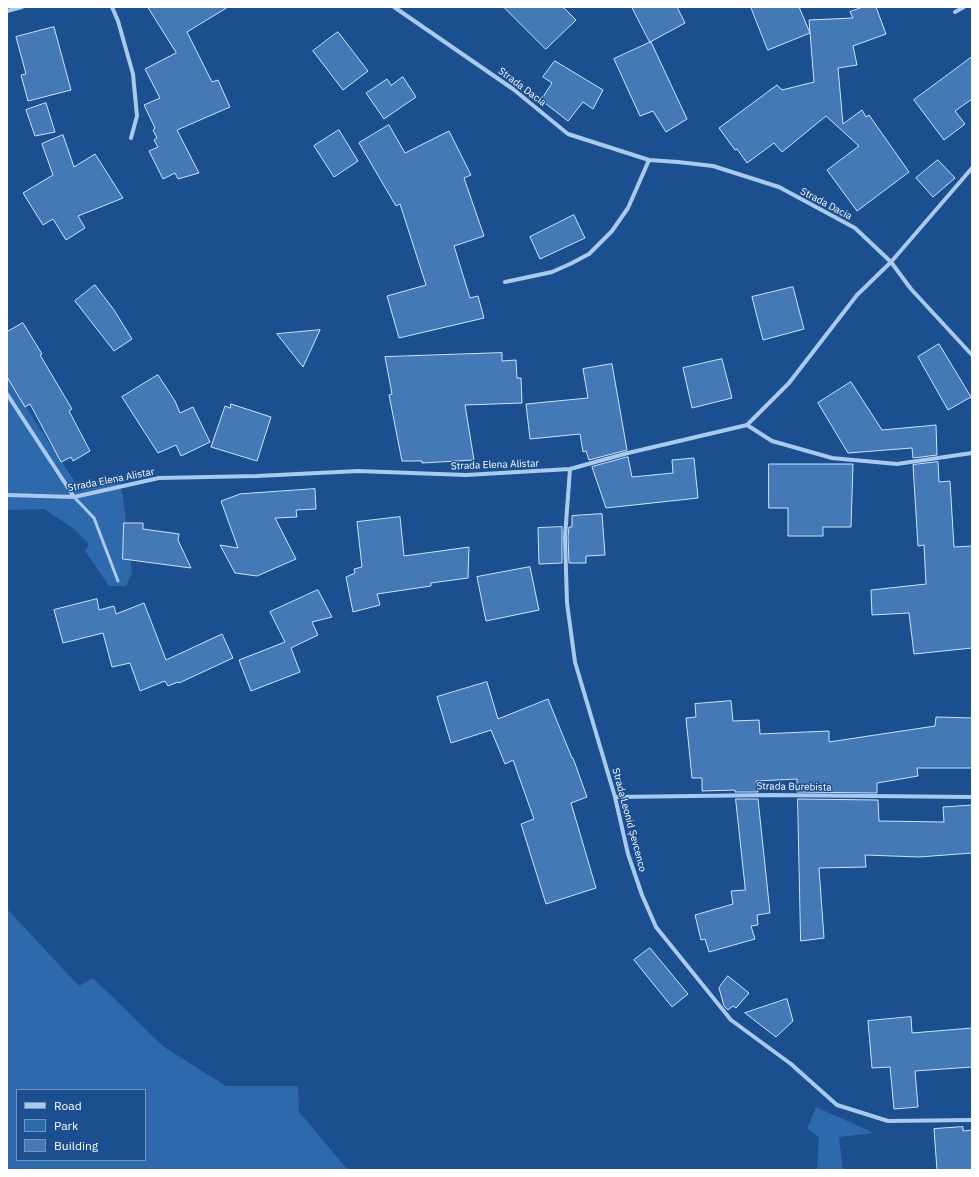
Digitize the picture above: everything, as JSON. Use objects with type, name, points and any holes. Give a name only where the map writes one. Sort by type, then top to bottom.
[{"type":"street","points":[[7,11],[22,7]]},
{"type":"street","points":[[112,7],[118,21],[133,74],[137,116],[131,138]]},
{"type":"street","name":"Strada Dacia","points":[[394,7],[514,89],[568,134],[648,160],[713,166],[779,187],[854,228],[891,262],[911,288],[972,355]]},
{"type":"street","points":[[955,12],[964,7]]},
{"type":"street","points":[[505,282],[552,272],[589,254],[612,231],[628,208],[648,160]]},
{"type":"street","points":[[972,168],[891,262],[857,295],[789,383],[747,425],[772,442],[832,458],[897,464],[972,453]]},
{"type":"street","points":[[7,394],[74,498]]},
{"type":"street","name":"Strada Elena Alistar","points":[[7,496],[74,498],[159,478],[257,476],[358,471],[466,475],[570,469],[628,453],[747,425]]},
{"type":"street","name":"Strada Leonid Șevcenco","points":[[570,469],[565,538],[568,611],[575,662],[615,797],[628,854],[642,895],[656,927],[731,1020],[791,1064],[837,1105],[888,1121],[972,1120]]},
{"type":"street","name":"Strada Burebista","points":[[615,797],[771,795],[972,797]]},
{"type":"lane","points":[[74,498],[94,518],[118,581]]},
{"type":"green space","points":[[7,378],[75,482],[98,481],[118,474],[123,497],[132,573],[126,586],[109,586],[85,551],[89,544],[74,529],[44,509],[7,510]]},
{"type":"green space","points":[[7,909],[79,986],[93,978],[164,1047],[226,1086],[298,1086],[299,1112],[348,1170],[7,1170]]},
{"type":"green space","points":[[816,1107],[874,1133],[839,1137],[843,1170],[817,1170],[819,1137],[807,1129]]},
{"type":"building","points":[[148,7],[228,7],[187,32],[212,82],[218,80],[230,107],[177,130],[199,173],[178,179],[175,173],[163,179],[149,151],[158,147],[154,140],[157,138],[153,130],[155,128],[144,105],[160,98],[145,69],[176,53]]},
{"type":"building","points":[[504,7],[563,7],[576,20],[546,49]]},
{"type":"building","points":[[632,7],[677,7],[685,23],[650,42]]},
{"type":"building","points":[[751,7],[799,7],[810,33],[768,50]]},
{"type":"building","points":[[863,7],[876,7],[886,34],[853,46],[857,65],[838,68],[843,124],[862,110],[866,117],[869,115],[909,172],[857,211],[827,170],[859,146],[826,116],[782,152],[774,143],[747,163],[737,149],[735,150],[719,128],[777,85],[782,90],[814,82],[809,20],[853,18],[850,12]]},
{"type":"building","points":[[54,27],[71,90],[28,101],[21,75],[26,74],[16,37]]},
{"type":"building","points":[[338,32],[368,71],[343,90],[313,51]]},
{"type":"building","points":[[651,42],[687,119],[666,132],[653,111],[640,116],[614,59]]},
{"type":"building","points":[[972,57],[972,99],[955,111],[965,124],[944,140],[914,100]]},
{"type":"building","points":[[555,61],[603,90],[593,109],[583,102],[568,121],[541,100],[552,83],[543,77]]},
{"type":"building","points":[[403,77],[416,97],[384,119],[366,93],[387,79],[391,85]]},
{"type":"building","points":[[46,103],[55,132],[35,136],[26,110]]},
{"type":"building","points":[[389,125],[405,153],[449,131],[471,175],[464,178],[484,236],[454,246],[470,298],[478,296],[484,318],[399,338],[387,296],[426,285],[400,204],[396,206],[359,143]]},
{"type":"building","points":[[339,130],[358,161],[334,177],[314,146]]},
{"type":"building","points":[[63,135],[74,167],[95,154],[123,198],[78,216],[85,228],[66,240],[53,219],[43,225],[23,193],[53,175],[42,144]]},
{"type":"building","points":[[938,160],[955,178],[933,197],[916,178]]},
{"type":"building","points":[[574,215],[585,238],[540,259],[530,237]]},
{"type":"building","points":[[95,285],[114,310],[132,339],[114,351],[75,301]]},
{"type":"building","points":[[793,287],[804,329],[763,340],[752,297]]},
{"type":"building","points":[[23,323],[72,409],[69,411],[90,451],[73,461],[71,457],[61,462],[30,404],[25,407],[7,377],[7,332]]},
{"type":"building","points":[[320,330],[303,367],[277,334]]},
{"type":"building","points":[[939,344],[971,397],[948,410],[918,357]]},
{"type":"building","points":[[502,353],[502,361],[516,360],[517,378],[521,378],[522,403],[465,405],[474,460],[422,463],[422,461],[402,461],[389,395],[392,394],[385,357]]},
{"type":"building","points":[[722,359],[732,398],[692,408],[683,368]]},
{"type":"building","points":[[612,364],[627,450],[589,460],[586,451],[583,452],[580,434],[530,439],[526,404],[588,398],[583,369]]},
{"type":"building","points":[[158,375],[175,401],[180,413],[193,407],[210,442],[181,456],[176,445],[158,453],[122,397]]},
{"type":"building","points":[[851,382],[882,430],[936,425],[937,455],[913,458],[912,448],[848,453],[818,403]]},
{"type":"building","points":[[231,404],[271,417],[257,461],[211,447],[225,406],[230,408]]},
{"type":"building","points":[[628,457],[632,477],[673,473],[672,460],[694,458],[698,498],[606,508],[592,467]]},
{"type":"building","points":[[938,462],[939,482],[950,481],[954,547],[972,546],[972,648],[914,654],[909,613],[872,615],[871,590],[926,584],[924,545],[918,546],[913,465]]},
{"type":"building","points":[[769,464],[853,464],[851,527],[823,527],[823,536],[788,536],[788,508],[769,508]]},
{"type":"building","points":[[315,489],[316,509],[296,510],[297,517],[275,518],[296,559],[257,576],[235,573],[220,545],[238,548],[221,501],[240,494]]},
{"type":"building","points":[[602,514],[605,555],[586,556],[586,563],[569,563],[568,537],[569,527],[572,527],[572,516]]},
{"type":"building","points":[[400,517],[404,556],[469,547],[468,578],[431,583],[431,586],[377,594],[380,605],[353,612],[346,577],[355,573],[354,569],[362,567],[357,522]]},
{"type":"building","points":[[124,523],[143,523],[143,529],[179,534],[178,540],[191,568],[123,559]]},
{"type":"building","points":[[562,527],[562,563],[539,564],[538,528]]},
{"type":"building","points":[[530,567],[539,610],[486,621],[477,577]]},
{"type":"building","points":[[318,590],[332,617],[312,622],[318,635],[291,648],[300,672],[251,691],[239,660],[285,642],[270,612]]},
{"type":"building","points":[[97,599],[99,610],[114,606],[116,614],[144,603],[166,660],[222,634],[233,658],[179,683],[178,682],[168,686],[165,681],[140,691],[130,663],[112,667],[103,633],[63,643],[54,610]]},
{"type":"building","points":[[487,682],[498,719],[548,699],[573,758],[587,797],[571,803],[596,888],[546,904],[521,824],[534,819],[513,760],[505,764],[491,730],[451,743],[437,697]]},
{"type":"building","points":[[731,701],[733,721],[759,720],[760,734],[829,731],[829,742],[935,726],[936,717],[972,718],[972,768],[917,768],[918,776],[877,783],[877,793],[797,792],[797,779],[756,781],[758,792],[735,792],[735,790],[702,791],[702,778],[692,778],[686,718],[696,717],[695,704]]},
{"type":"building","points":[[736,799],[758,799],[770,913],[757,915],[758,925],[751,926],[755,939],[709,952],[705,939],[701,940],[695,915],[733,904],[731,891],[745,890]]},
{"type":"building","points":[[798,799],[878,800],[879,821],[944,822],[943,807],[972,805],[972,853],[919,857],[865,855],[866,867],[819,868],[824,938],[801,941]]},
{"type":"building","points":[[650,948],[688,994],[672,1007],[634,960]]},
{"type":"building","points":[[728,976],[749,993],[736,1008],[733,1006],[728,1010],[724,1006],[719,988]]},
{"type":"building","points":[[787,999],[793,1021],[776,1037],[745,1013]]},
{"type":"building","points":[[911,1017],[912,1033],[972,1028],[972,1067],[915,1071],[918,1107],[894,1109],[890,1067],[872,1068],[868,1021]]},
{"type":"building","points":[[963,1127],[963,1131],[972,1130],[972,1170],[937,1170],[934,1129]]}]
